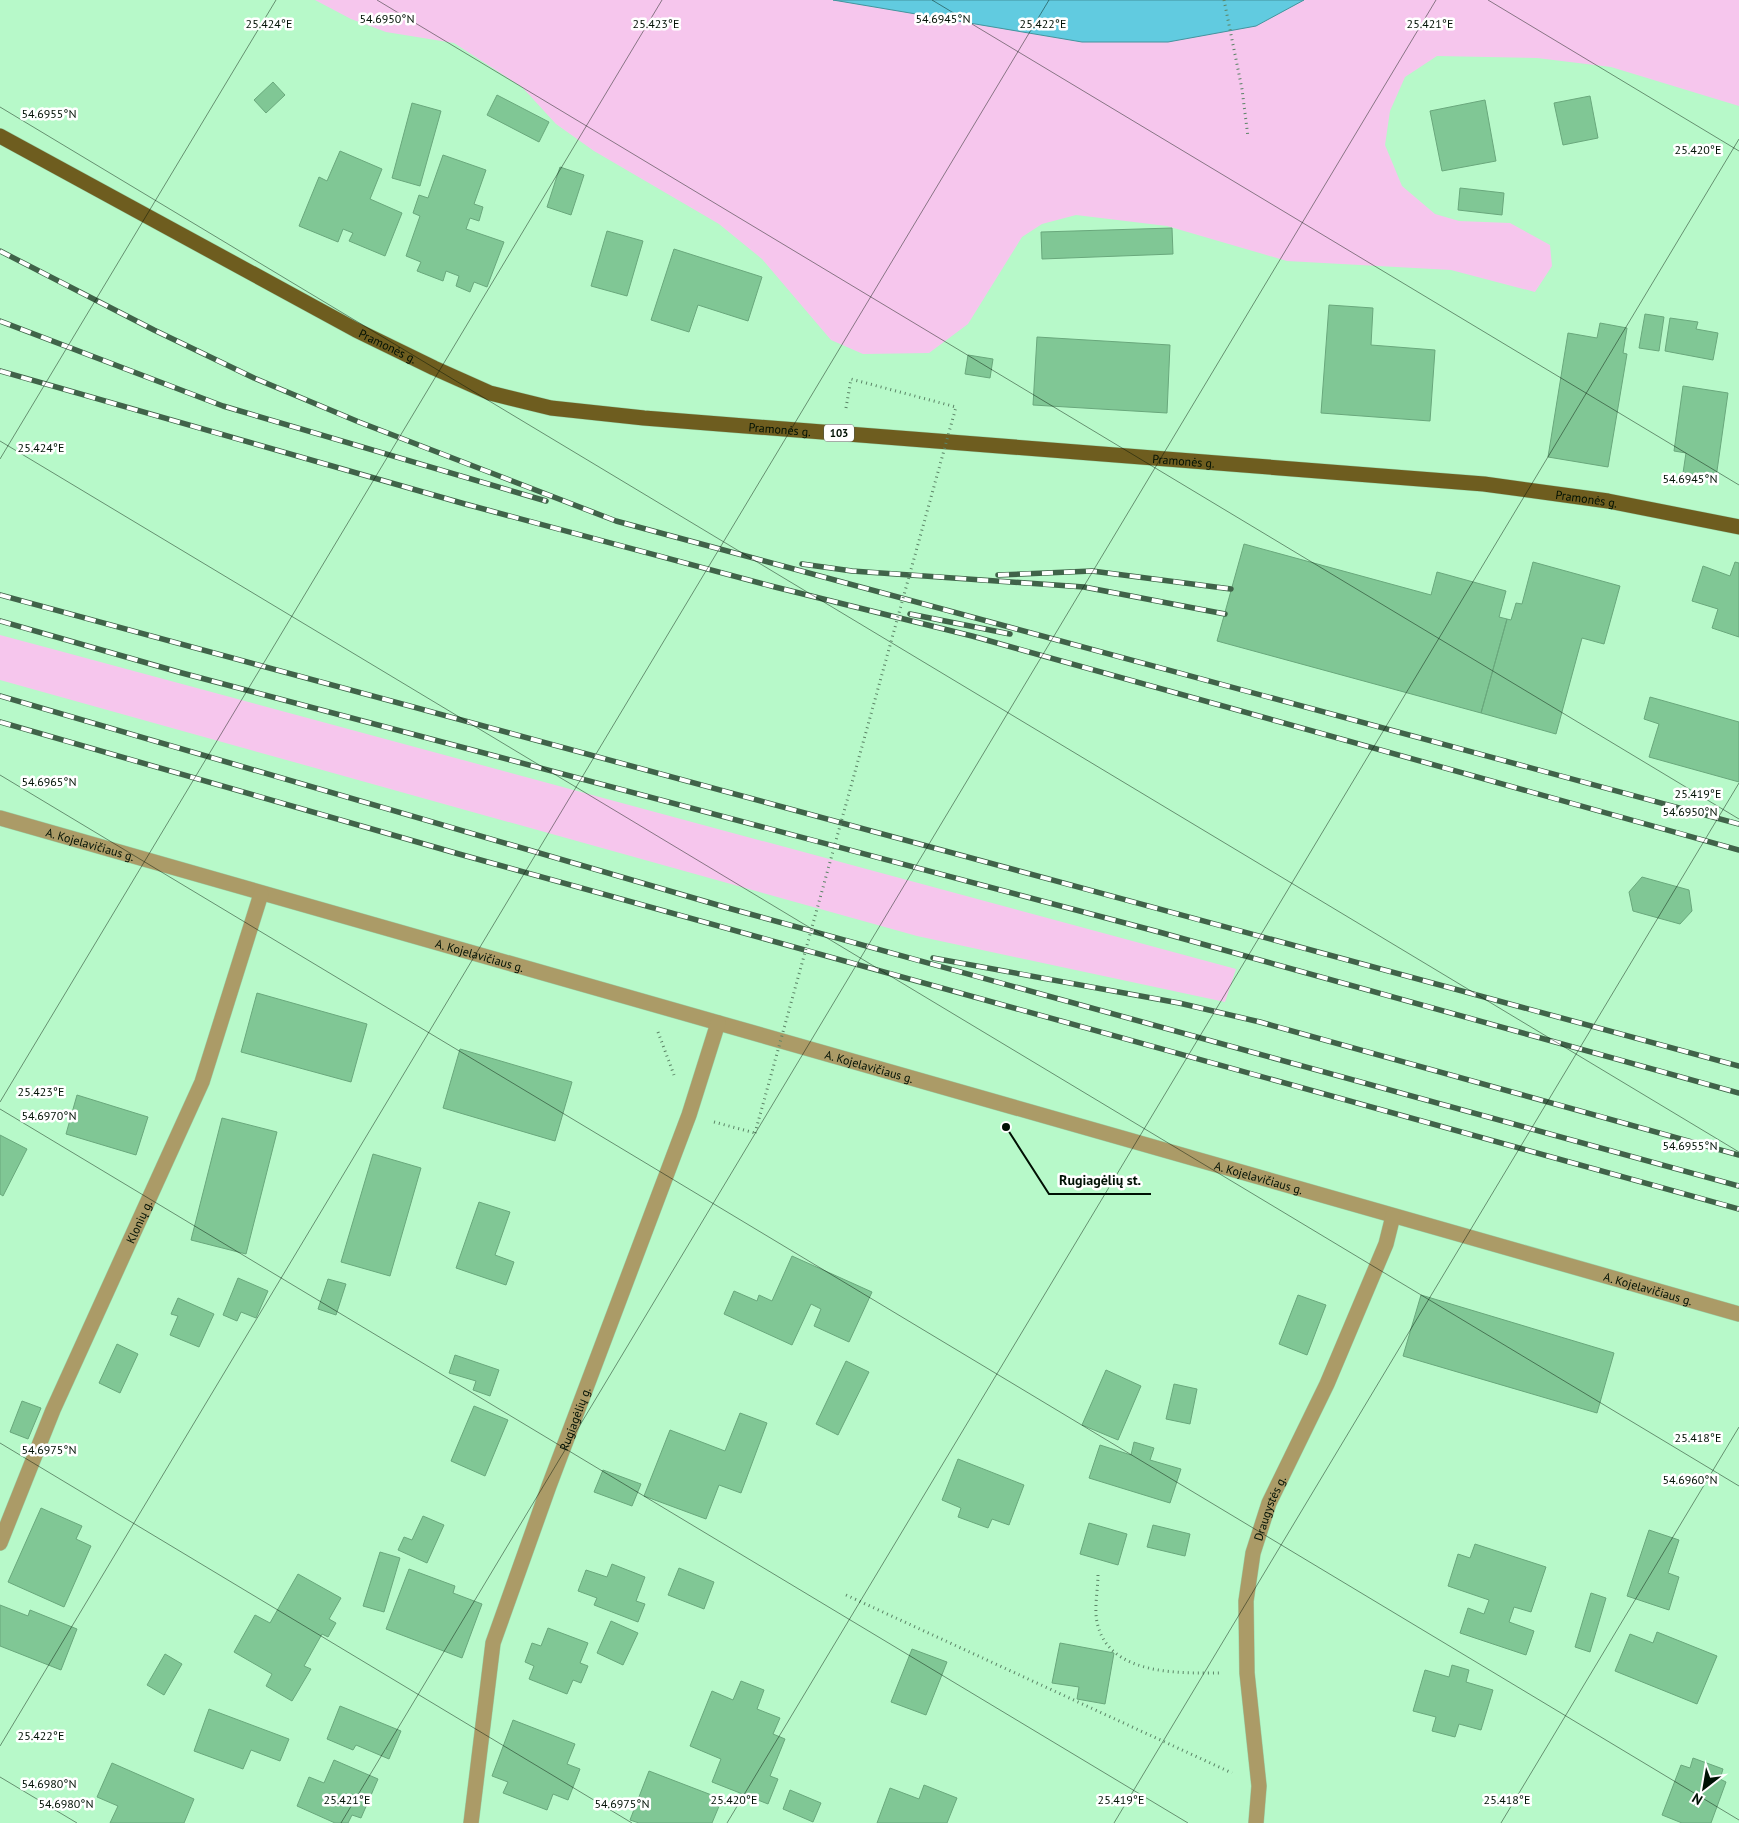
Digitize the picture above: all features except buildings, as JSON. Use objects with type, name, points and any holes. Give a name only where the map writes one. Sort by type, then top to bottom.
[{"type":"main road","name":"Pramonės g.","points":[[0,136],[356,330],[490,392],[550,408],[664,420],[1484,484],[1608,501],[1739,527]]},
{"type":"street","name":"A. Kojelavičiaus g.","points":[[0,818],[1739,1314]]},
{"type":"street","name":"Klonių g.","points":[[0,1543],[53,1410],[202,1082],[261,894]]},
{"type":"street","name":"Rugiagėlių g.","points":[[471,1823],[493,1643],[553,1477],[689,1115],[718,1023]]},
{"type":"street","name":"Draugystės g.","points":[[1256,1823],[1260,1786],[1247,1673],[1246,1601],[1253,1553],[1269,1503],[1327,1384],[1386,1244],[1393,1216]]},
{"type":"path","points":[[1224,0],[1242,89],[1248,137]]},
{"type":"path","points":[[656,1028],[689,1115],[755,1132],[956,407],[850,379],[846,412]]},
{"type":"path","points":[[1098,1575],[1097,1621],[1105,1641],[1116,1653],[1140,1666],[1172,1673],[1247,1673]]},
{"type":"path","points":[[846,1595],[1260,1786]]},
{"type":"shaded area","points":[[315,0],[833,0],[1082,42],[1256,26],[1304,0],[1739,0],[1739,106],[1611,67],[1537,58],[1437,56],[1405,77],[1390,111],[1385,145],[1402,186],[1435,214],[1459,221],[1510,223],[1550,245],[1552,266],[1535,292],[1451,270],[1287,261],[1167,226],[1076,215],[1042,224],[1022,237],[968,324],[929,353],[863,354],[831,340],[762,259],[719,224],[594,151],[556,124],[522,87],[454,43],[386,32],[351,19]]},
{"type":"shaded area","points":[[0,635],[1236,969],[1225,1002],[917,936],[0,680]]},
{"type":"water","points":[[833,0],[1304,0],[1256,26],[1168,42],[1082,42]]},
{"type":"railway","points":[[0,251],[154,330],[254,378],[359,422],[616,521],[1739,824]]},
{"type":"railway","points":[[0,321],[223,406],[546,501]]},
{"type":"railway","points":[[0,371],[465,504],[775,587],[972,636],[1739,850]]},
{"type":"railway","points":[[802,564],[852,571],[1084,587],[1225,614]]},
{"type":"railway","points":[[998,575],[1092,571],[1231,589]]},
{"type":"railway","points":[[0,595],[1739,1066]]},
{"type":"railway","points":[[910,614],[1010,634]]},
{"type":"railway","points":[[0,621],[182,673],[1159,932],[1739,1093]]},
{"type":"railway","points":[[0,696],[728,908],[1739,1186]]},
{"type":"railway","points":[[0,722],[459,854],[1739,1209]]},
{"type":"railway","points":[[933,958],[1179,1003],[1260,1022],[1739,1155]]},
{"type":"place","name":"Rugiagėlių st.","points":[[1006,1127]]}]
